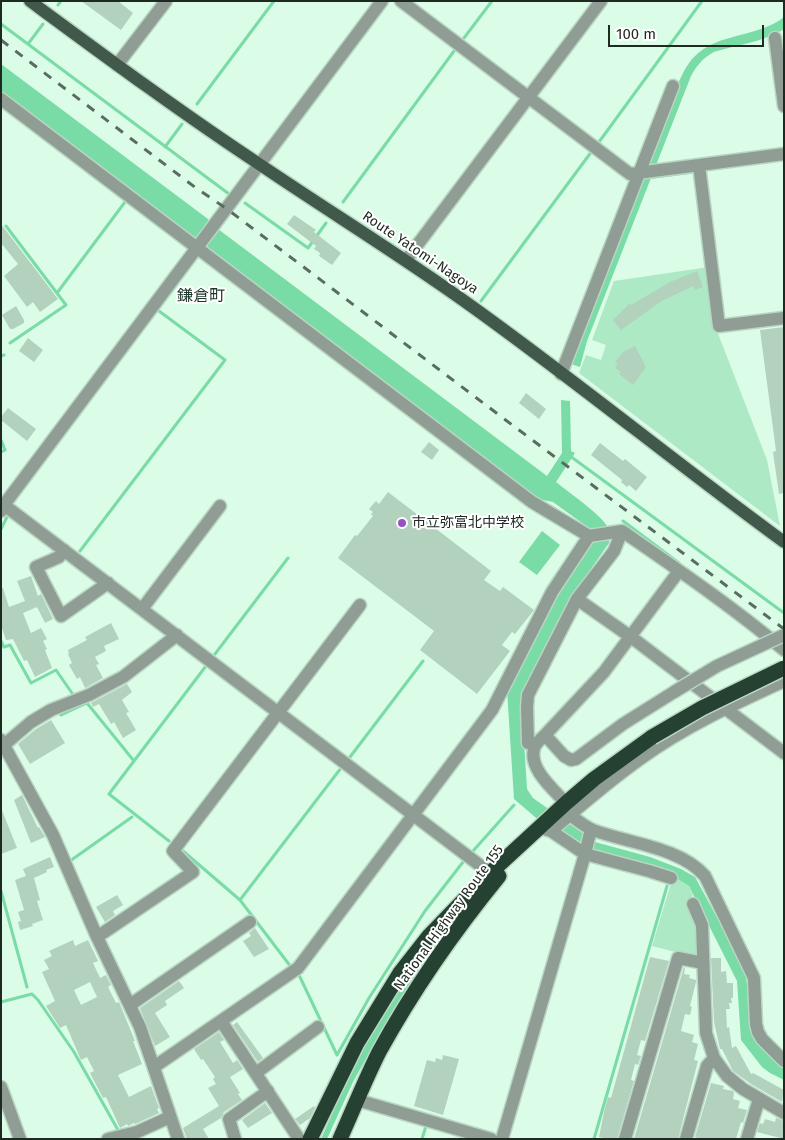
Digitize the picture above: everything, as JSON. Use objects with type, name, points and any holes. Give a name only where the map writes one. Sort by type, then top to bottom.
[{"type":"highway","name":"National Highway Route 155","points":[[310,1139],[357,1042],[400,973],[428,936],[490,873],[565,810],[594,779],[652,737],[702,708],[784,668]]},
{"type":"highway","name":"National Highway Route 155","points":[[340,1139],[378,1054],[410,997],[473,908],[544,828]]},
{"type":"main road","name":"Route Yatomi-Nagoya","points":[[31,2],[260,165],[406,260],[469,304],[702,482],[784,542]]},
{"type":"street","points":[[117,65],[166,1]]},
{"type":"street","points":[[382,1],[3,508],[64,550],[490,873]]},
{"type":"street","points":[[401,1],[630,174],[784,154]]},
{"type":"street","points":[[406,260],[601,1]]},
{"type":"street","points":[[775,38],[784,106]]},
{"type":"street","points":[[561,374],[645,172],[673,86]]},
{"type":"street","points":[[1,99],[199,247],[532,502],[590,536],[618,531],[680,571],[784,650]]},
{"type":"street","points":[[699,165],[719,326],[784,318]]},
{"type":"street","points":[[142,609],[220,506]]},
{"type":"street","points":[[535,745],[528,743],[528,695],[577,600],[614,550],[618,531]]},
{"type":"street","points":[[154,1067],[298,968],[492,710],[552,592],[590,536]]},
{"type":"street","points":[[64,550],[59,557],[36,567],[61,616],[108,584]]},
{"type":"street","points":[[680,571],[604,672],[535,745],[533,754],[539,772],[565,810],[591,829],[668,853],[697,867],[705,876],[754,978],[758,1032],[762,1039],[784,1061]]},
{"type":"street","points":[[577,600],[631,637],[784,753]]},
{"type":"street","points":[[97,937],[193,872],[173,851],[360,605]]},
{"type":"street","points":[[177,635],[124,677],[51,710],[2,743],[53,836],[97,937],[140,1026],[178,1139]]},
{"type":"street","points":[[545,735],[564,756],[571,760],[576,759],[623,724],[717,666],[784,635]]},
{"type":"street","points":[[565,810],[641,758],[724,708],[784,681]]},
{"type":"street","points":[[544,828],[585,854],[671,878]]},
{"type":"street","points":[[502,1139],[591,829]]},
{"type":"street","points":[[693,904],[702,925],[706,1032],[714,1058],[727,1076],[759,1099],[784,1113]]},
{"type":"street","points":[[130,1005],[250,922]]},
{"type":"street","points":[[625,1139],[678,958],[703,963]]},
{"type":"street","points":[[221,1021],[299,1139]]},
{"type":"street","points":[[256,1073],[318,1027]]},
{"type":"street","points":[[686,1139],[708,1066],[714,1058]]},
{"type":"street","points":[[1,1088],[20,1139]]},
{"type":"street","points":[[235,1139],[229,1119],[268,1091]]},
{"type":"street","points":[[747,1139],[759,1099]]},
{"type":"street","points":[[357,1100],[491,1139]]},
{"type":"street","points":[[108,1139],[138,1132],[170,1117]]},
{"type":"shaded area","points":[[784,17],[784,29],[759,40],[714,52],[703,59],[693,72],[587,341],[580,367],[571,364],[627,214],[684,71],[694,57],[715,43],[762,29]]},
{"type":"shaded area","points":[[1,64],[547,476],[562,453],[561,400],[570,401],[571,451],[575,453],[556,482],[602,520],[608,527],[610,536],[609,543],[568,602],[521,694],[527,789],[533,798],[595,842],[650,857],[681,869],[695,877],[745,969],[754,1037],[767,1054],[784,1067],[784,1080],[762,1067],[741,1040],[737,981],[689,886],[676,878],[592,851],[542,823],[514,799],[507,690],[557,593],[593,531],[553,502],[538,499],[1,93]]},
{"type":"shaded area","points":[[709,267],[717,331],[767,460],[780,526],[579,373],[586,355],[601,360],[606,345],[592,340],[614,281]]},
{"type":"shaded area","points":[[542,531],[560,545],[537,575],[519,562]]},
{"type":"shaded area","points":[[676,878],[689,886],[693,895],[687,903],[695,925],[698,954],[695,957],[652,946],[671,883]]},
{"type":"shaded area","points":[[418,961],[422,964],[384,1026],[353,1082],[327,1139],[321,1139],[348,1078],[378,1022]]},
{"type":"building","points":[[81,1],[118,1],[133,13],[121,30]]},
{"type":"building","points":[[294,215],[316,230],[314,232],[341,253],[332,265],[319,256],[320,253],[314,249],[316,246],[287,224]]},
{"type":"building","points":[[1,224],[58,299],[40,312],[33,302],[27,307],[4,276],[18,264],[1,243]]},
{"type":"building","points":[[697,271],[703,287],[695,290],[693,286],[660,302],[621,330],[613,320],[630,303],[631,305],[670,282]]},
{"type":"building","points":[[16,306],[24,323],[10,329],[2,315]]},
{"type":"building","points":[[784,327],[784,493],[779,494],[773,452],[776,451],[760,330]]},
{"type":"building","points":[[28,338],[43,350],[34,362],[19,351]]},
{"type":"building","points":[[635,346],[646,367],[633,385],[619,374],[621,372],[615,368],[618,364],[615,362],[623,352]]},
{"type":"building","points":[[526,393],[546,409],[539,419],[519,403]]},
{"type":"building","points":[[8,408],[36,429],[27,441],[1,420],[1,417]]},
{"type":"building","points":[[429,442],[439,450],[432,460],[421,452]]},
{"type":"building","points":[[600,443],[623,461],[625,459],[647,477],[636,491],[629,485],[627,487],[621,482],[622,480],[591,455]]},
{"type":"building","points":[[388,492],[491,571],[484,580],[500,591],[503,587],[534,610],[515,634],[512,632],[502,645],[510,651],[477,694],[420,650],[434,631],[338,558],[355,535],[357,536],[373,516],[371,514],[373,512],[369,509],[376,501],[379,504]]},
{"type":"building","points":[[31,576],[38,596],[41,594],[53,619],[45,623],[37,607],[23,613],[31,633],[41,628],[47,639],[43,641],[52,668],[35,677],[27,660],[24,661],[13,639],[6,640],[1,625],[1,588],[3,588],[9,607],[25,601],[17,581]]},
{"type":"building","points":[[111,623],[119,639],[104,646],[106,651],[95,657],[99,664],[96,665],[103,678],[85,688],[80,677],[77,679],[69,665],[72,663],[68,650],[87,640],[85,637]]},
{"type":"building","points":[[127,684],[132,692],[122,700],[129,712],[126,713],[136,730],[123,738],[114,722],[111,724],[99,704],[93,707],[91,703]]},
{"type":"building","points":[[51,720],[65,743],[30,764],[18,744],[36,729]]},
{"type":"building","points":[[22,795],[38,828],[45,837],[31,843],[14,800]]},
{"type":"building","points":[[1,808],[17,848],[1,854]]},
{"type":"building","points":[[50,857],[54,867],[34,878],[40,900],[37,901],[43,920],[32,924],[33,926],[20,930],[18,922],[21,921],[18,912],[24,910],[15,880],[26,876],[23,869]]},
{"type":"building","points":[[117,895],[123,905],[113,911],[115,915],[105,922],[96,907]]},
{"type":"building","points":[[255,928],[269,949],[254,957],[243,941],[251,936],[249,933]]},
{"type":"building","points":[[73,940],[75,946],[88,940],[98,961],[93,963],[100,978],[106,975],[111,985],[108,987],[116,1003],[119,1002],[142,1064],[118,1075],[129,1097],[151,1086],[159,1113],[135,1124],[128,1126],[127,1124],[120,1128],[106,1097],[103,1098],[90,1073],[94,1071],[87,1057],[81,1060],[66,1025],[60,1028],[46,1006],[55,1001],[42,972],[49,969],[44,960],[52,956],[49,951]],"holes":[[[90,982],[97,997],[81,1005],[74,990]]]},
{"type":"building","points":[[650,957],[669,961],[645,1041],[641,1040],[637,1055],[641,1056],[638,1065],[635,1064],[631,1080],[634,1081],[617,1139],[599,1137],[608,1097],[611,1098]]},
{"type":"building","points":[[711,958],[721,958],[721,972],[726,971],[727,983],[733,983],[732,1003],[729,1003],[730,1009],[726,1009],[727,1028],[729,1027],[732,1048],[736,1046],[751,1074],[753,1073],[784,1090],[782,1102],[733,1071],[722,1049],[720,1049],[714,1022]]},
{"type":"building","points":[[684,967],[684,974],[690,975],[689,978],[696,980],[696,982],[690,1006],[692,1007],[690,1015],[685,1014],[681,1031],[694,1035],[692,1042],[698,1044],[694,1060],[698,1061],[678,1139],[634,1139]]},
{"type":"building","points":[[179,981],[184,988],[165,1001],[167,1005],[155,1013],[170,1037],[155,1046],[140,1008]]},
{"type":"building","points":[[237,1022],[263,1058],[258,1062],[233,1025]]},
{"type":"building","points":[[219,1032],[224,1040],[220,1042],[233,1063],[237,1060],[243,1069],[230,1077],[242,1100],[224,1112],[221,1118],[203,1129],[209,1139],[187,1139],[183,1128],[219,1106],[208,1088],[216,1084],[213,1079],[215,1077],[194,1049]]},
{"type":"building","points":[[443,1055],[459,1059],[443,1115],[414,1106],[427,1060],[435,1062],[436,1058],[442,1060]]},
{"type":"building","points":[[711,1083],[724,1086],[723,1089],[733,1091],[733,1099],[740,1101],[738,1108],[747,1110],[736,1139],[700,1139],[695,1137]]},
{"type":"building","points":[[265,1103],[272,1113],[248,1128],[242,1120]]},
{"type":"building","points":[[314,1106],[315,1108],[310,1118],[300,1125],[295,1119]]},
{"type":"building","points":[[776,1118],[784,1121],[784,1139],[757,1132],[760,1123],[763,1124],[765,1119],[775,1122]]},
{"type":"waterway","points":[[58,5],[61,1]]},
{"type":"waterway","points":[[197,104],[274,1]]},
{"type":"waterway","points":[[464,38],[492,1]]},
{"type":"waterway","points":[[599,142],[702,1]]},
{"type":"waterway","points":[[1,24],[229,194]]},
{"type":"waterway","points":[[28,44],[43,24]]},
{"type":"waterway","points":[[343,202],[457,47]]},
{"type":"waterway","points":[[165,147],[182,124]]},
{"type":"waterway","points":[[481,301],[592,151]]},
{"type":"waterway","points":[[647,178],[693,172]]},
{"type":"waterway","points":[[57,293],[125,202]]},
{"type":"waterway","points":[[245,203],[308,248],[326,223]]},
{"type":"waterway","points":[[6,226],[66,305],[10,343]]},
{"type":"waterway","points":[[80,551],[225,360],[159,311]]},
{"type":"waterway","points":[[1,440],[5,450],[1,452]]},
{"type":"waterway","points":[[570,456],[784,613]]},
{"type":"waterway","points":[[1,529],[8,515],[10,517]]},
{"type":"waterway","points":[[623,521],[679,563]]},
{"type":"waterway","points":[[215,654],[288,558]]},
{"type":"waterway","points":[[1,641],[4,647],[10,645],[31,683],[56,670],[74,696]]},
{"type":"waterway","points":[[350,757],[423,661]]},
{"type":"waterway","points":[[169,841],[109,794],[206,666]]},
{"type":"waterway","points":[[61,715],[87,703],[134,761]]},
{"type":"waterway","points":[[240,900],[341,768]]},
{"type":"waterway","points":[[473,851],[514,805]]},
{"type":"waterway","points":[[70,861],[132,817]]},
{"type":"waterway","points":[[183,851],[240,900],[291,967]]},
{"type":"waterway","points":[[299,975],[337,1055],[369,998],[425,911],[463,862]]},
{"type":"waterway","points":[[594,1139],[667,886]]},
{"type":"waterway","points":[[1,891],[27,987]]},
{"type":"waterway","points":[[1,1002],[32,994],[38,1000],[74,1052],[118,1130]]},
{"type":"waterway","points":[[422,1139],[426,1126]]},
{"type":"railway","points":[[1,40],[784,629]]},
{"type":"place","name":"市立弥富北中学校","points":[[402,523]]},
{"type":"district","name":"鎌倉町","points":[[201,297]]}]
